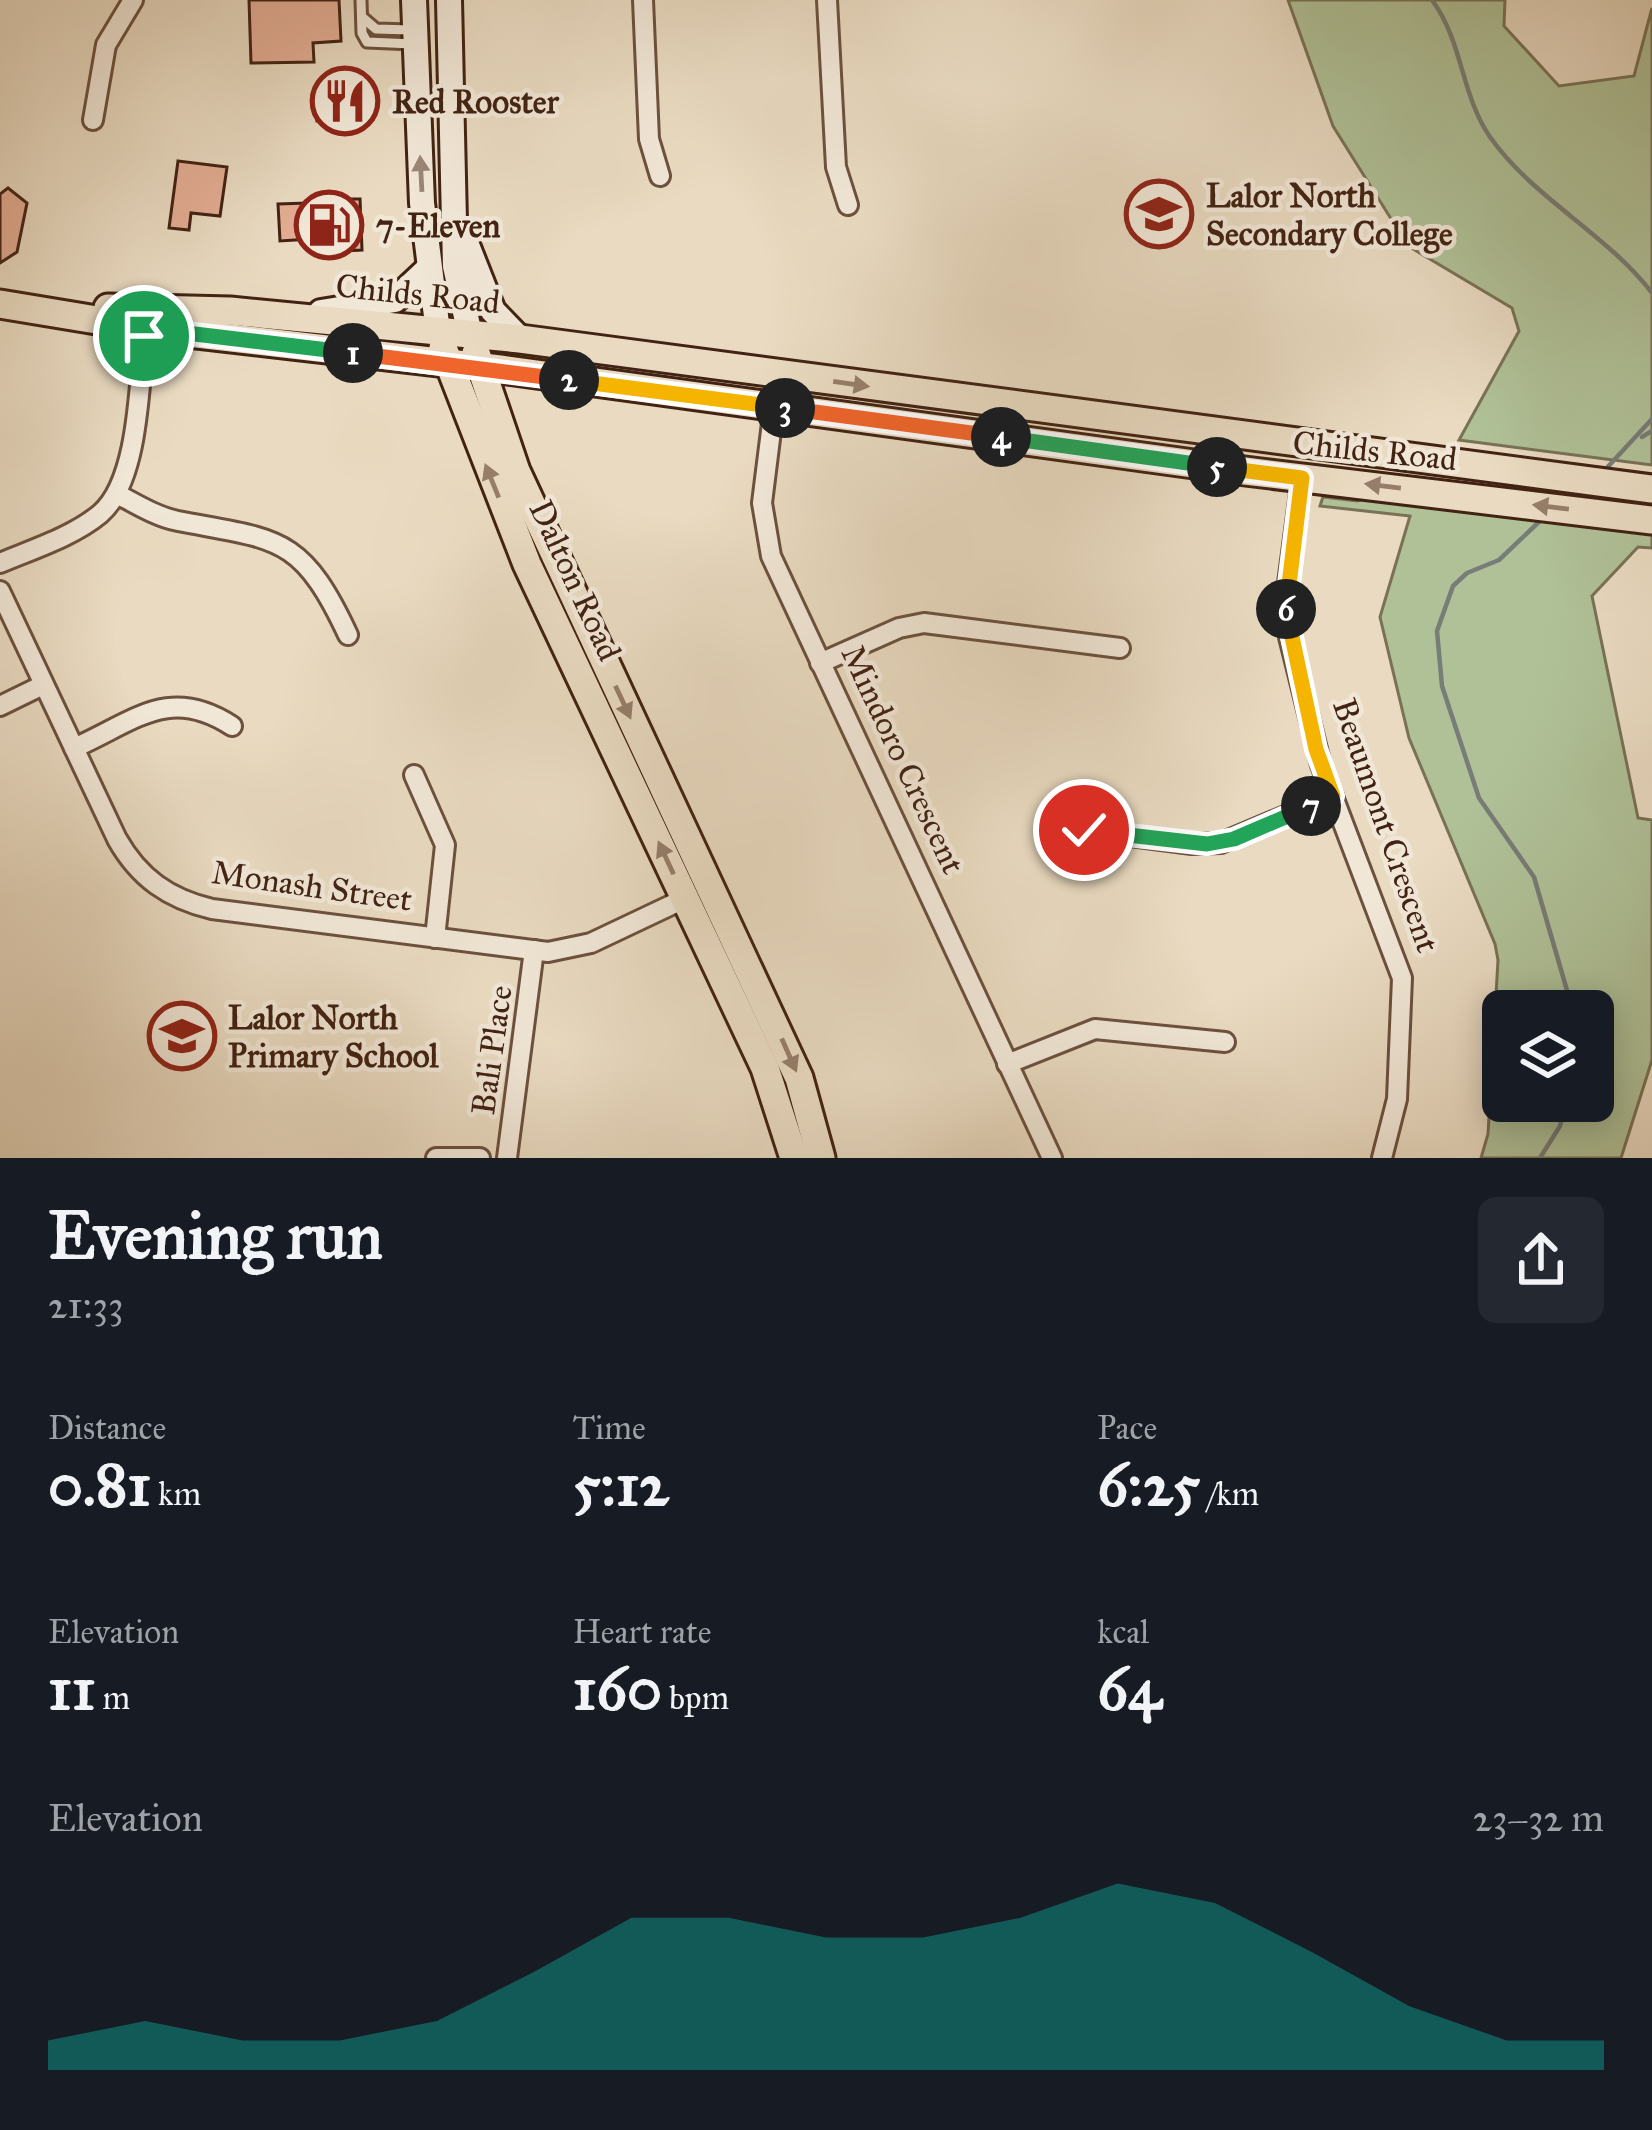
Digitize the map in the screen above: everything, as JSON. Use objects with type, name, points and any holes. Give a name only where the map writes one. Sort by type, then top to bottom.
[{"type":"main road","name":"Dalton Road","points":[[415,0],[428,270],[448,364],[532,575],[799,1078],[821,1158]]},
{"type":"main road","name":"Dalton Road","points":[[449,0],[455,266],[470,335],[500,429],[698,892],[766,1068],[794,1158]]},
{"type":"main road","points":[[453,204],[493,311],[520,339]]},
{"type":"main road","points":[[277,315],[388,302],[404,295],[428,270]]},
{"type":"main road","name":"Childs Road","points":[[10,306],[191,321],[448,364],[1645,519]]},
{"type":"main road","name":"Childs Road","points":[[191,321],[277,315],[520,339],[1642,487]]},
{"type":"main road","name":"Mindoro Crescent","points":[[774,407],[778,374]]},
{"type":"main road","points":[[500,429],[505,408],[519,392],[600,384]]},
{"type":"main road","name":"Beaumont Crescent","points":[[1302,478],[1307,445]]},
{"type":"street","points":[[93,120],[106,46],[134,0]]},
{"type":"street","points":[[644,0],[649,139],[660,176]]},
{"type":"street","points":[[827,0],[836,167],[848,205]]},
{"type":"street","points":[[0,563],[82,526],[117,494],[129,457],[146,318]]},
{"type":"street","name":"Mindoro Crescent","points":[[774,407],[762,503],[778,575],[1052,1158]]},
{"type":"street","name":"Beaumont Crescent","points":[[1302,478],[1286,616],[1316,749],[1402,978],[1397,1099],[1382,1158]]},
{"type":"street","points":[[117,494],[165,518],[244,530],[285,548],[320,583],[348,635]]},
{"type":"street","name":"Monash Street","points":[[0,591],[125,853],[156,886],[175,898],[212,909],[561,951],[591,943],[698,892]]},
{"type":"street","points":[[820,663],[899,628],[924,623],[1120,648]]},
{"type":"street","points":[[0,706],[44,685]]},
{"type":"street","points":[[74,748],[174,704],[204,709],[232,726]]},
{"type":"street","points":[[414,775],[445,845],[435,938]]},
{"type":"street","points":[[1084,830],[1192,844],[1221,843],[1333,796]]},
{"type":"street","name":"Bali Place","points":[[507,1158],[534,950]]},
{"type":"street","points":[[1007,1064],[1095,1030],[1226,1042]]},
{"type":"street","name":"Bali Place","points":[[436,1158],[480,1158]]},
{"type":"lane","points":[[362,0],[367,42],[416,37]]},
{"type":"green space","points":[[1288,0],[1505,0],[1504,26],[1559,86],[1634,76],[1652,8],[1652,465],[1459,440],[1519,331],[1512,308],[1408,246],[1333,126]]},
{"type":"green space","points":[[1383,494],[1652,526],[1652,548],[1638,547],[1592,596],[1638,818],[1652,820],[1652,1060],[1621,1158],[1481,1158],[1489,1122],[1614,1122],[1614,990],[1496,990],[1495,944],[1409,738],[1380,617],[1410,516],[1320,506],[1323,497],[1357,501]]},
{"type":"building","points":[[249,0],[339,0],[341,41],[313,43],[314,62],[251,63]]},
{"type":"building","points":[[373,94],[373,119],[317,121],[316,96]]},
{"type":"building","points":[[178,161],[227,167],[220,216],[191,213],[189,230],[169,228]]},
{"type":"building","points":[[8,188],[27,203],[17,252],[0,263],[0,194]]},
{"type":"building","points":[[343,199],[360,199],[362,250],[344,251]]},
{"type":"building","points":[[308,203],[310,239],[280,241],[278,204]]},
{"type":"waterway","points":[[1432,0],[1450,33],[1473,104],[1490,137],[1527,179],[1613,252],[1652,293]]},
{"type":"waterway","points":[[1603,472],[1652,419]]},
{"type":"waterway","points":[[1642,437],[1652,431]]},
{"type":"waterway","points":[[1542,519],[1499,560],[1467,573],[1453,586],[1437,631],[1442,686],[1479,798],[1534,877],[1567,990]]},
{"type":"waterway","points":[[1540,1158],[1561,1122]]},
{"type":"place","name":"Red Rooster","points":[[345,101]]},
{"type":"place","name":"Lalor North Secondary College","points":[[1159,214]]},
{"type":"place","name":"7-Eleven","points":[[329,225]]},
{"type":"place","name":"Lalor North Primary School","points":[[182,1036]]},
{"type":"route","points":[[144,336],[145,328],[481,367],[1302,478],[1286,598],[1288,637],[1333,796],[1221,843],[1192,844],[1084,830]]}]
